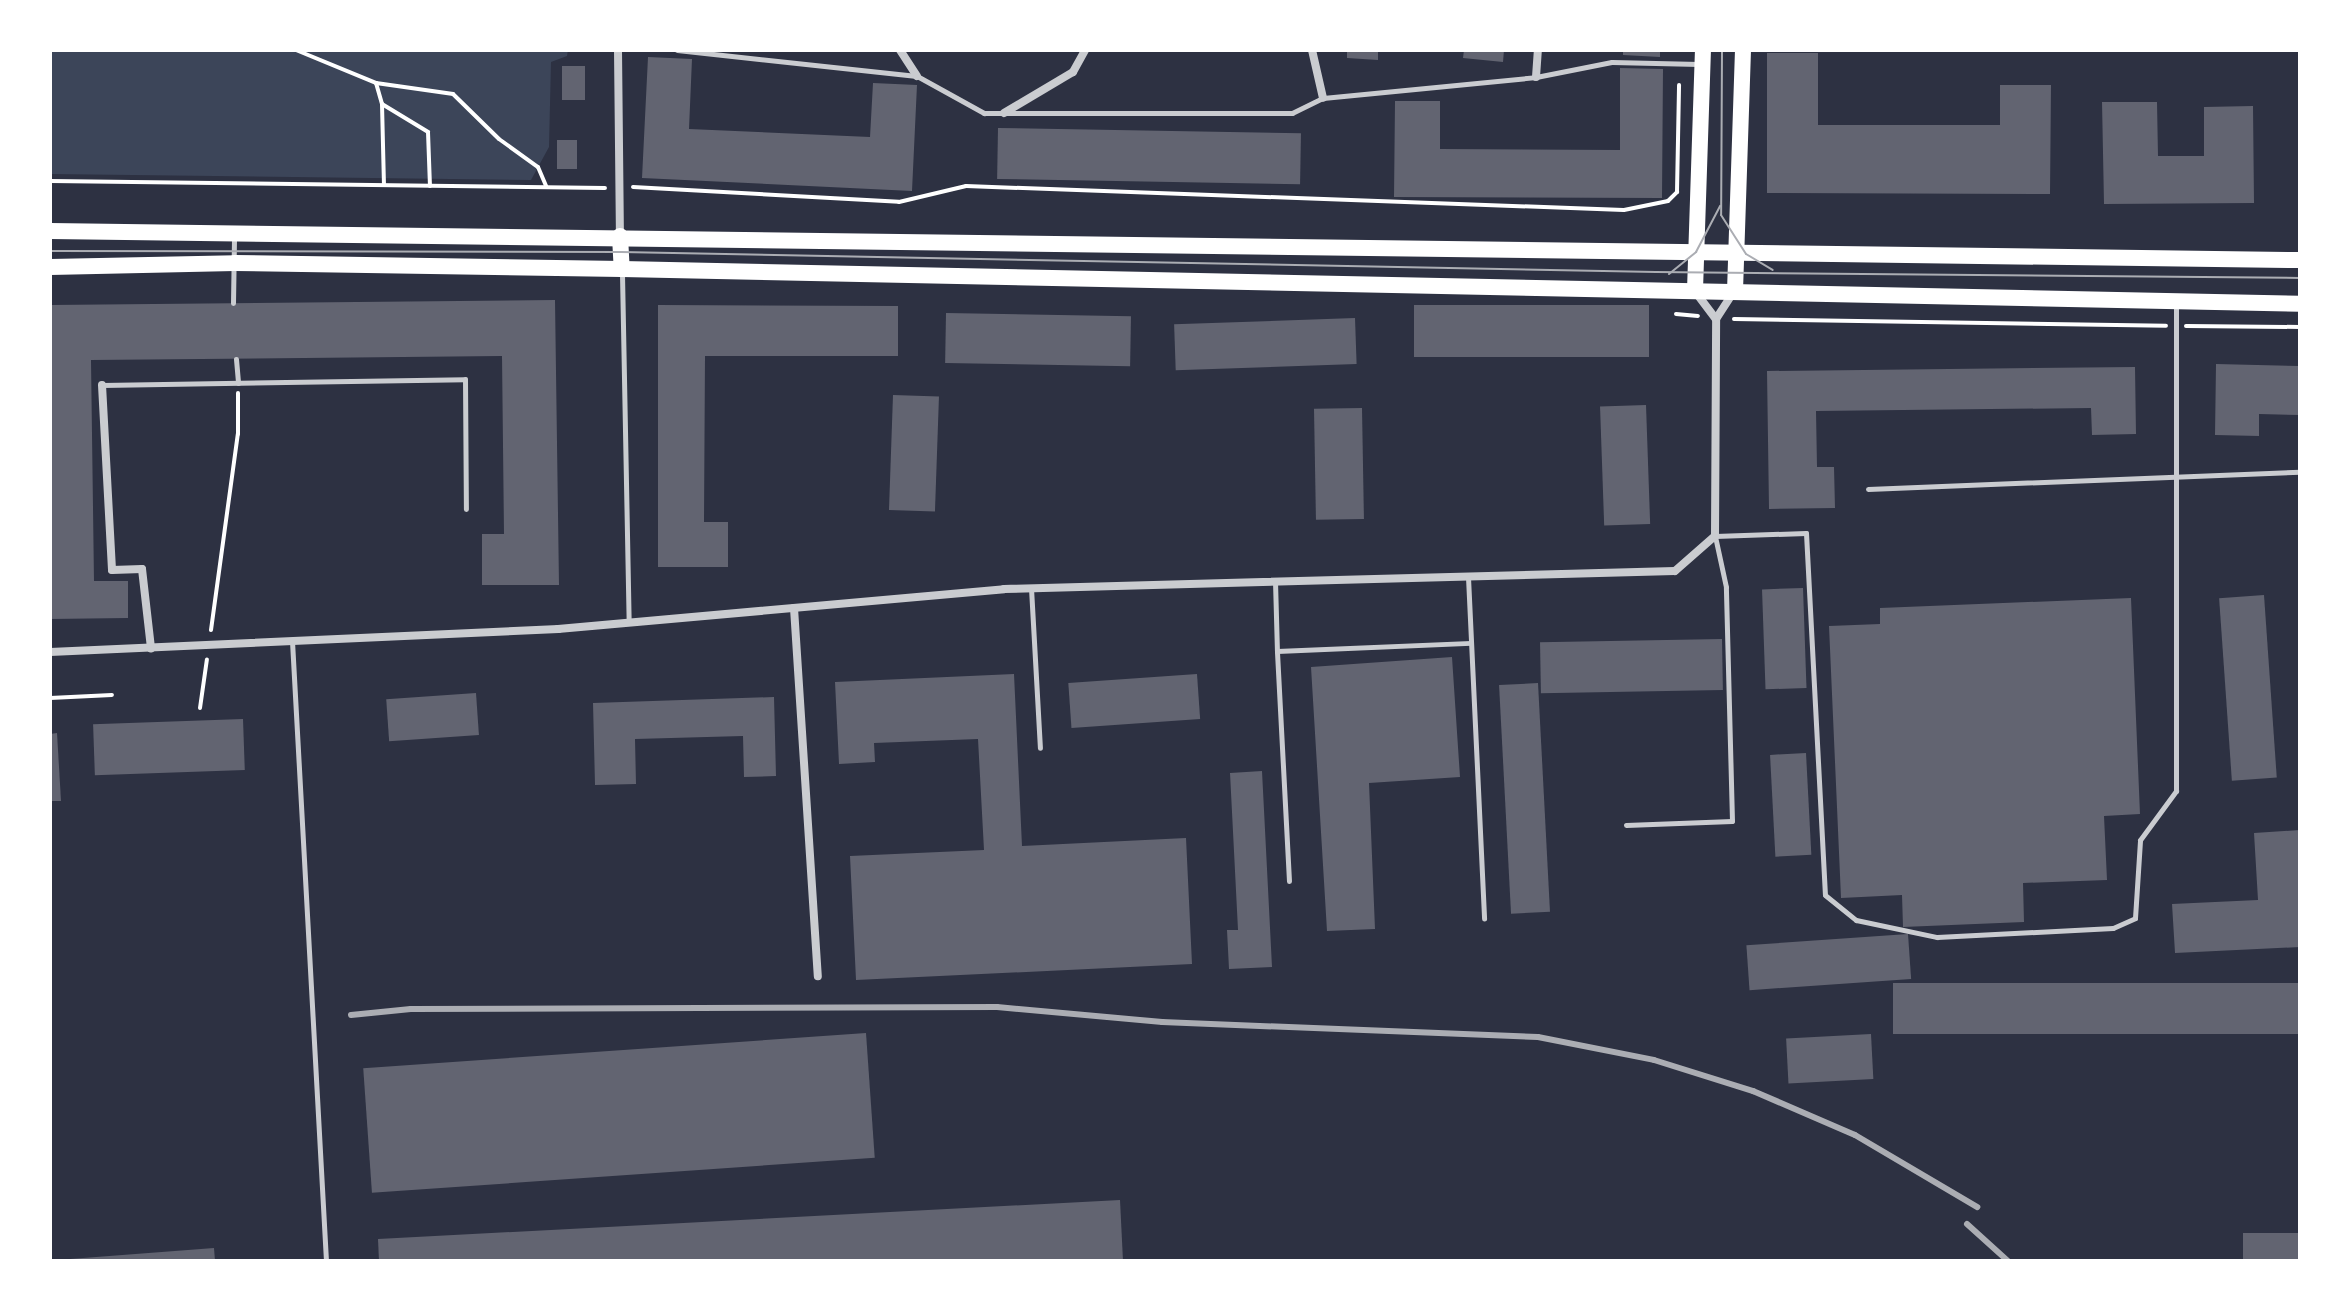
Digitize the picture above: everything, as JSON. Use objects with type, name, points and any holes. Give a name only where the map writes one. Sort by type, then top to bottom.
[{"type":"main road","points":[[1735,291],[1743,50]]},
{"type":"main road","points":[[1695,290],[1703,57]]},
{"type":"main road","points":[[50,231],[2300,260]]},
{"type":"main road","points":[[620,236],[622,269]]},
{"type":"main road","points":[[50,267],[235,263],[622,269],[2300,304]]},
{"type":"street","points":[[618,50],[616,188],[620,236]]},
{"type":"street","points":[[900,50],[917,76]]},
{"type":"street","points":[[1004,113],[1073,72],[1085,50]]},
{"type":"street","points":[[1312,50],[1323,98]]},
{"type":"street","points":[[1536,77],[1538,50]]},
{"type":"street","points":[[1695,290],[1716,319]]},
{"type":"street","points":[[50,652],[629,623],[1031,588],[1675,571],[1715,536],[1716,319],[1735,291]]},
{"type":"street","points":[[102,385],[112,570],[142,569],[151,648]]},
{"type":"street","points":[[794,608],[818,976]]},
{"type":"lane","points":[[677,50],[917,76],[984,113],[1292,113],[1323,98],[1536,77],[1612,62],[1703,57]]},
{"type":"lane","points":[[233,303],[234,233]]},
{"type":"lane","points":[[622,269],[629,623]]},
{"type":"lane","points":[[1626,825],[1732,821],[1726,587],[1715,536],[1806,533],[1825,895],[1856,920],[1937,937],[2113,928],[2135,918],[2140,840],[2176,791],[2176,302]]},
{"type":"lane","points":[[236,359],[238,383]]},
{"type":"lane","points":[[102,385],[465,379],[466,509]]},
{"type":"lane","points":[[1868,489],[2175,474],[2300,472]]},
{"type":"lane","points":[[1468,576],[1484,919]]},
{"type":"lane","points":[[1275,581],[1289,881]]},
{"type":"lane","points":[[1031,588],[1040,748]]},
{"type":"lane","points":[[292,641],[326,1261]]},
{"type":"lane","points":[[1277,651],[1471,643]]},
{"type":"path","points":[[296,50],[376,83],[453,94],[538,167],[546,186]]},
{"type":"path","points":[[376,83],[382,104],[384,186]]},
{"type":"path","points":[[50,181],[546,186],[899,202],[966,186],[1624,210],[1668,201],[1677,192],[1679,85]]},
{"type":"path","points":[[382,104],[428,132],[430,186]]},
{"type":"path","points":[[1676,314],[1716,319],[2300,327]]},
{"type":"path","points":[[200,708],[238,434],[238,383]]},
{"type":"path","points":[[50,698],[112,695]]},
{"type":"shaded area","points":[[50,50],[568,50],[567,56],[551,62],[549,147],[531,180],[50,174]]},
{"type":"building","points":[[1347,50],[1378,50],[1378,60],[1347,58]]},
{"type":"building","points":[[1464,50],[1504,50],[1503,62],[1463,58]]},
{"type":"building","points":[[1623,50],[1660,50],[1660,57],[1623,55]]},
{"type":"building","points":[[1767,53],[1818,53],[1818,125],[2000,125],[2000,85],[2051,85],[2050,194],[1767,193]]},
{"type":"building","points":[[648,57],[692,59],[689,129],[870,137],[873,83],[917,85],[912,191],[642,178]]},
{"type":"building","points":[[562,66],[585,66],[585,100],[562,100]]},
{"type":"building","points":[[1620,68],[1663,69],[1662,198],[1394,197],[1395,101],[1440,101],[1440,149],[1620,150]]},
{"type":"building","points":[[2102,102],[2157,102],[2158,156],[2204,156],[2204,107],[2253,106],[2254,203],[2104,204]]},
{"type":"building","points":[[998,128],[1301,133],[1300,184],[997,179]]},
{"type":"building","points":[[557,140],[577,140],[577,169],[557,169]]},
{"type":"building","points":[[555,300],[559,585],[482,585],[482,534],[504,534],[502,356],[91,360],[94,581],[128,581],[128,618],[50,619],[50,305]]},
{"type":"building","points":[[658,305],[898,306],[898,356],[705,356],[704,522],[728,522],[728,567],[658,567]]},
{"type":"building","points":[[1414,305],[1649,305],[1649,357],[1414,357]]},
{"type":"building","points":[[946,313],[1131,316],[1130,366],[945,363]]},
{"type":"building","points":[[1355,318],[1357,364],[1176,370],[1174,324]]},
{"type":"building","points":[[2216,364],[2300,366],[2300,415],[2259,414],[2259,436],[2215,435]]},
{"type":"building","points":[[2135,367],[2136,434],[2092,435],[2091,408],[1816,411],[1817,467],[1834,467],[1835,508],[1769,509],[1767,371]]},
{"type":"building","points":[[893,395],[939,397],[935,512],[889,510]]},
{"type":"building","points":[[1646,405],[1650,524],[1604,526],[1600,407]]},
{"type":"building","points":[[1362,408],[1364,519],[1316,520],[1314,409]]},
{"type":"building","points":[[1803,588],[1806,688],[1766,689],[1762,589]]},
{"type":"building","points":[[2264,595],[2277,778],[2232,781],[2219,598]]},
{"type":"building","points":[[2131,598],[2140,814],[2104,816],[2107,880],[2023,883],[2024,922],[1903,927],[1902,895],[1841,898],[1829,626],[1880,624],[1880,608]]},
{"type":"building","points":[[1722,639],[1723,690],[1541,693],[1540,642]]},
{"type":"building","points":[[1452,657],[1460,777],[1369,783],[1375,929],[1327,931],[1311,667]]},
{"type":"building","points":[[1014,674],[1022,846],[1186,838],[1192,964],[856,980],[850,856],[984,850],[978,739],[874,743],[875,762],[839,764],[835,682]]},
{"type":"building","points":[[1197,674],[1200,719],[1071,728],[1068,683]]},
{"type":"building","points":[[1538,683],[1550,912],[1511,914],[1499,685]]},
{"type":"building","points":[[476,693],[479,735],[389,741],[386,699]]},
{"type":"building","points":[[774,697],[776,776],[744,777],[743,736],[635,739],[636,784],[595,785],[593,703]]},
{"type":"building","points":[[243,719],[245,770],[95,775],[93,724]]},
{"type":"building","points":[[57,733],[61,801],[50,801],[50,734]]},
{"type":"building","points":[[1806,753],[1811,855],[1775,857],[1770,755]]},
{"type":"building","points":[[1262,771],[1272,967],[1229,969],[1227,930],[1238,930],[1230,773]]},
{"type":"building","points":[[2300,830],[2300,947],[2175,953],[2172,904],[2258,900],[2254,833]]},
{"type":"building","points":[[1908,934],[1911,979],[1750,990],[1746,945]]},
{"type":"building","points":[[1893,983],[2300,983],[2300,1034],[1893,1034]]},
{"type":"building","points":[[866,1033],[875,1158],[372,1193],[363,1068]]},
{"type":"building","points":[[1871,1034],[1873,1079],[1788,1083],[1786,1038]]},
{"type":"building","points":[[1120,1200],[1123,1261],[379,1261],[378,1239]]},
{"type":"building","points":[[2243,1233],[2300,1233],[2300,1261],[2243,1261]]},
{"type":"building","points":[[214,1248],[215,1261],[70,1259]]},
{"type":"tram line","points":[[1722,50],[1721,215],[1746,254],[1773,270]]},
{"type":"tram line","points":[[1669,274],[1696,252],[1720,206]]},
{"type":"tram line","points":[[50,251],[621,252],[1656,272],[2300,278]]},
{"type":"railway","points":[[351,1015],[411,1009],[997,1007],[1162,1022],[1538,1037],[1654,1060],[1753,1091],[1855,1135],[1977,1207]]},
{"type":"railway","points":[[1967,1224],[2008,1261]]}]
